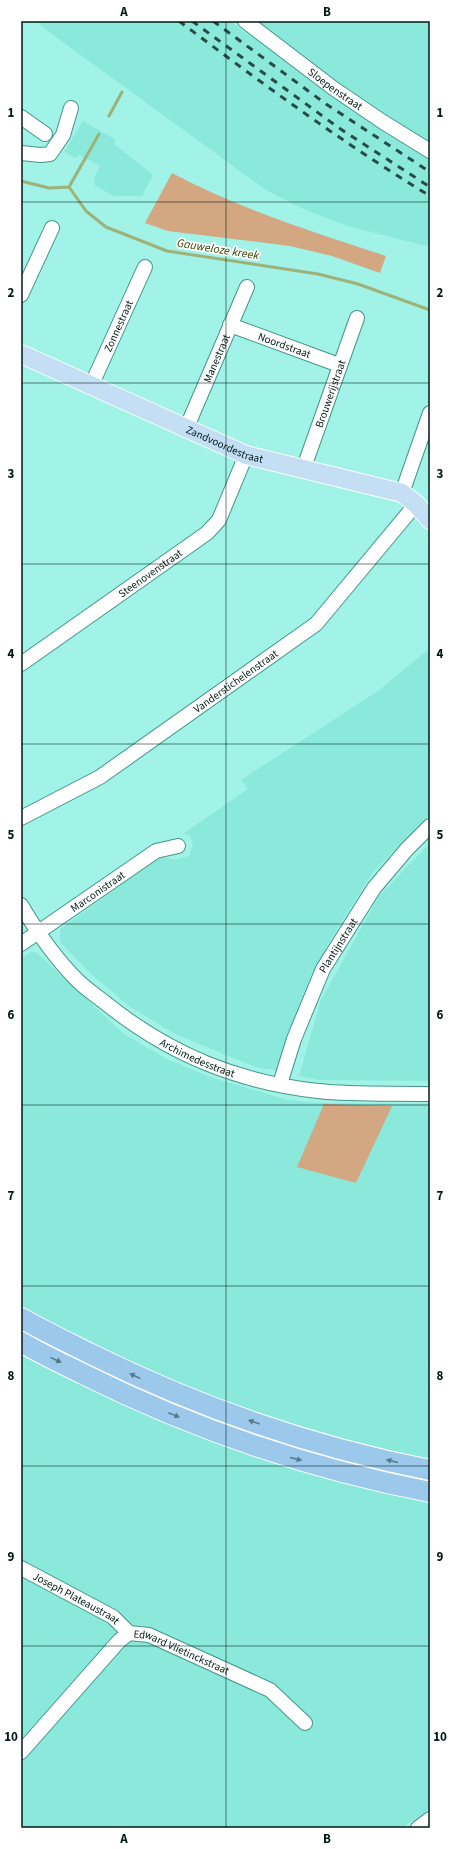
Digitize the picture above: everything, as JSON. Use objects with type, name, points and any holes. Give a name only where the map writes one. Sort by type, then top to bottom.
[{"type":"highway","points":[[21,1318],[141,1379],[210,1407],[291,1435],[430,1470]]},
{"type":"highway","points":[[21,1342],[130,1397],[218,1432],[285,1456],[430,1492]]},
{"type":"main road","name":"Zandvoordestraat","points":[[21,354],[246,455],[303,470],[402,492],[416,504],[430,520]]},
{"type":"street","name":"Sloepenstraat","points":[[245,21],[333,88],[430,152]]},
{"type":"street","points":[[21,152],[41,155],[50,154],[63,135],[71,108]]},
{"type":"street","points":[[21,117],[45,134],[21,125]]},
{"type":"street","points":[[21,295],[52,228]]},
{"type":"street","name":"Zonnestraat","points":[[91,386],[145,267]]},
{"type":"street","name":"Manestraat","points":[[186,429],[247,287]]},
{"type":"street","name":"Brouwerijstraat","points":[[303,470],[357,318]]},
{"type":"street","name":"Noordstraat","points":[[230,325],[340,365]]},
{"type":"street","points":[[402,492],[430,413]]},
{"type":"street","name":"Steenovenstraat","points":[[21,664],[207,533],[219,520],[246,455]]},
{"type":"street","name":"Vanderstichelenstraat","points":[[21,818],[100,777],[316,624],[416,504]]},
{"type":"street","name":"Plantijnstraat","points":[[280,1084],[294,1039],[323,969],[374,888],[407,849],[430,826]]},
{"type":"street","name":"Marconistraat","points":[[21,944],[156,851],[178,846]]},
{"type":"street","name":"Archimedesstraat","points":[[21,905],[38,933],[78,981],[132,1025],[191,1058],[238,1076],[320,1091],[430,1094]]},
{"type":"street","name":"Joseph Plateaustraat","points":[[21,1568],[113,1617],[129,1633]]},
{"type":"street","name":"Edward Vlietinckstraat","points":[[21,1752],[119,1641],[129,1633],[148,1635],[270,1690],[305,1723]]},
{"type":"street","points":[[418,1828],[430,1819]]},
{"type":"shaded area","points":[[37,21],[230,21],[382,130],[430,160],[430,247],[347,226],[301,208],[266,190],[45,29]]},
{"type":"shaded area","points":[[254,21],[430,21],[430,143],[341,84]]},
{"type":"shaded area","points":[[83,121],[116,140],[114,144],[153,175],[142,196],[114,196],[95,186],[94,179],[100,166],[79,155],[76,158],[64,152]]},
{"type":"shaded area","points":[[172,173],[250,209],[304,229],[386,256],[380,273],[332,256],[290,246],[168,231],[145,223]]},
{"type":"shaded area","points":[[430,648],[430,815],[373,872],[328,944],[276,1070],[258,1068],[175,1034],[129,1006],[91,974],[60,942],[60,929],[160,856],[175,860],[189,856],[193,843],[190,836],[184,833],[248,789],[241,780],[378,691]]},
{"type":"shaded area","points":[[430,843],[430,1081],[319,1080],[299,1076],[321,1000],[379,896]]},
{"type":"shaded area","points":[[31,952],[37,953],[124,1034],[167,1059],[213,1078],[288,1100],[320,1103],[430,1104],[430,1462],[340,1439],[258,1414],[192,1390],[95,1347],[21,1308],[21,959]]},
{"type":"shaded area","points":[[324,1104],[392,1106],[356,1183],[297,1167]]},
{"type":"shaded area","points":[[21,1351],[430,1501],[430,1809],[402,1828],[21,1828]]},
{"type":"waterway","points":[[109,116],[122,92]]},
{"type":"waterway","points":[[69,187],[99,134]]},
{"type":"waterway","name":"Gauweloze kreek","points":[[21,181],[49,188],[69,187],[86,211],[106,227],[167,251],[318,274],[358,284],[430,310]]},
{"type":"railway","points":[[179,21],[302,112],[365,155],[430,196]]},
{"type":"railway","points":[[192,21],[339,128],[430,187]]},
{"type":"railway","points":[[213,21],[326,104],[430,172]]}]
